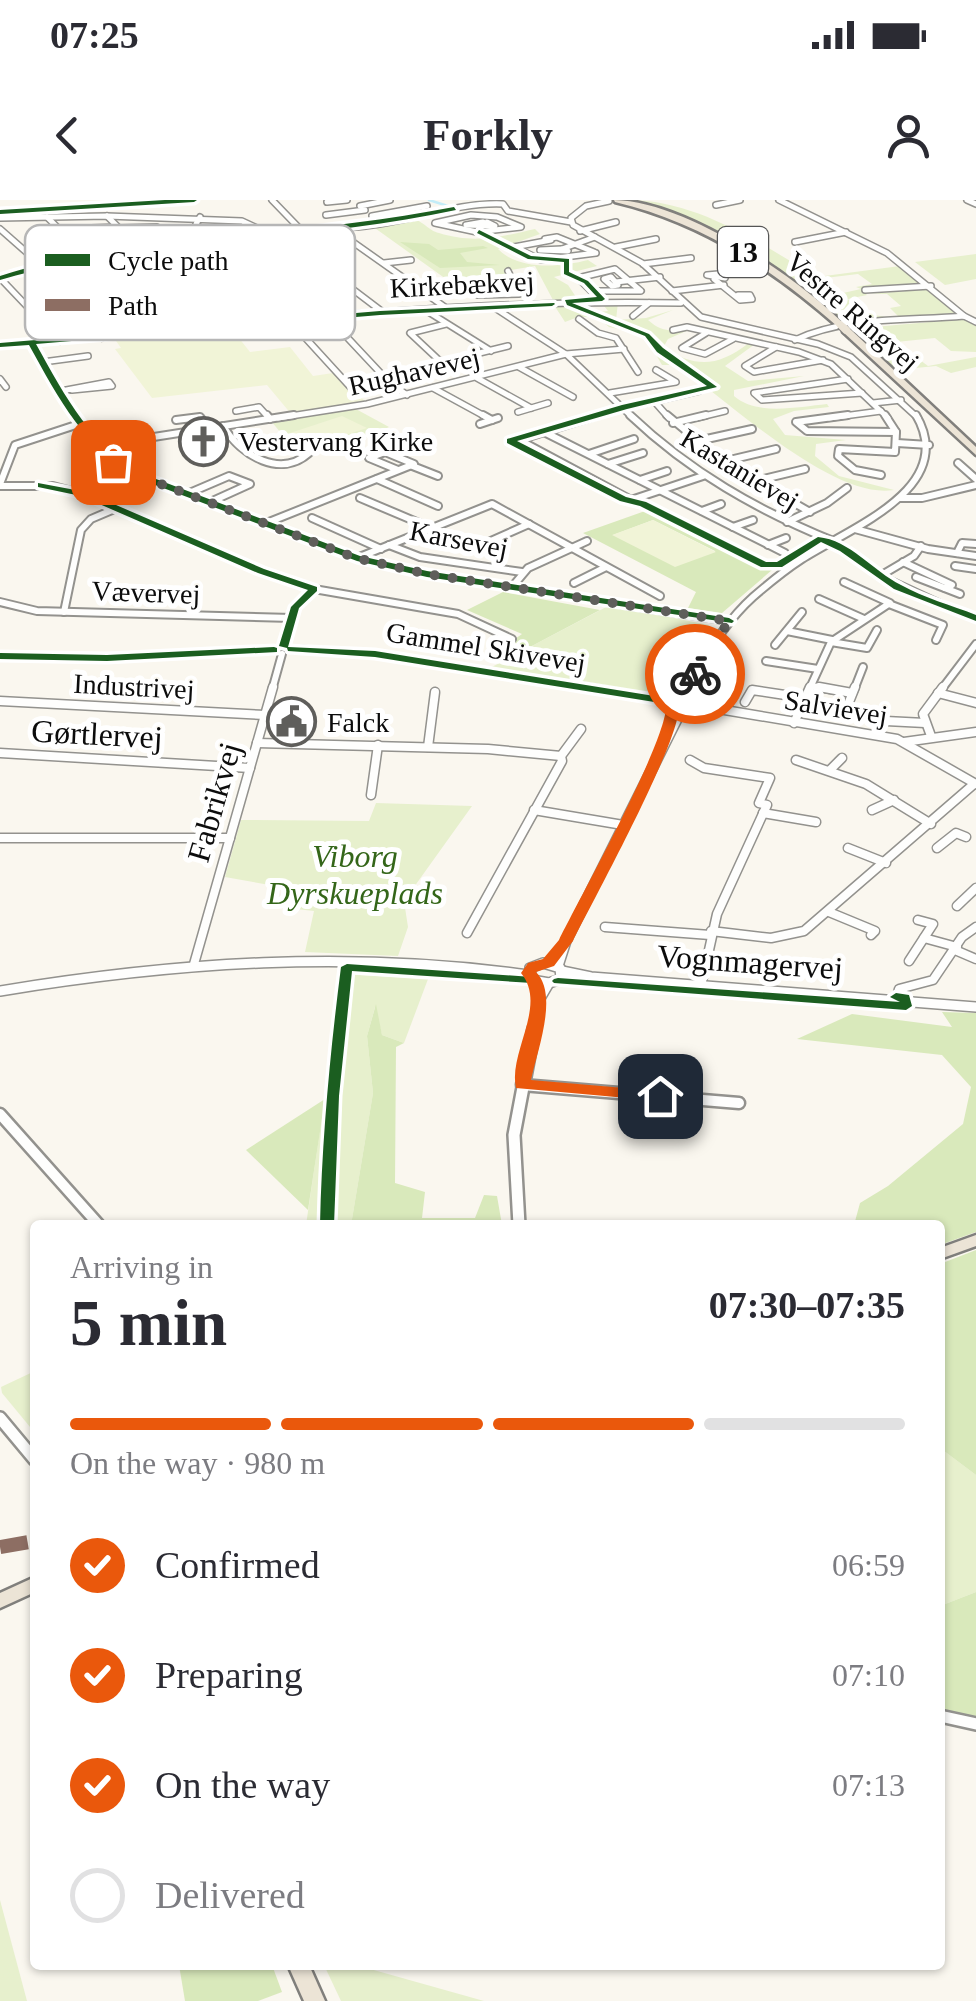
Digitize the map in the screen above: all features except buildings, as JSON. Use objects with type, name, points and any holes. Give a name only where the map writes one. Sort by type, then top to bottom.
[{"type":"main road","name":"13","points":[[602,201],[624,201]]},
{"type":"main road","name":"Vestre Ringvej","points":[[624,201],[678,221],[751,257],[792,283],[976,452]]},
{"type":"main road","points":[[945,1252],[976,1240]]},
{"type":"main road","points":[[0,1600],[30,1586]]},
{"type":"main road","points":[[300,1970],[315,2001]]},
{"type":"street","points":[[272,200],[296,225]]},
{"type":"street","points":[[327,202],[350,200],[380,224]]},
{"type":"street","points":[[326,215],[390,200]]},
{"type":"street","points":[[355,226],[511,200]]},
{"type":"street","points":[[716,205],[740,200]]},
{"type":"street","points":[[778,200],[849,232],[903,263],[976,322]]},
{"type":"street","points":[[967,200],[976,204]]},
{"type":"street","points":[[571,222],[574,212],[602,201]]},
{"type":"street","points":[[503,204],[504,209],[516,213],[571,222],[580,231],[616,247],[660,277],[681,303],[708,320],[852,357],[924,425],[929,445],[923,466],[900,498],[775,579],[729,621],[696,672],[566,941],[557,970]]},
{"type":"street","points":[[372,216],[427,206]]},
{"type":"street","points":[[487,222],[516,213]]},
{"type":"street","points":[[470,215],[503,219],[521,227],[486,235],[449,230],[434,223],[470,215]]},
{"type":"street","points":[[47,217],[55,225]]},
{"type":"street","points":[[0,218],[200,217],[254,225]]},
{"type":"street","points":[[197,225],[200,217]]},
{"type":"street","points":[[93,225],[109,219]]},
{"type":"street","points":[[109,219],[115,225]]},
{"type":"street","points":[[580,231],[616,222]]},
{"type":"street","points":[[245,225],[250,223]]},
{"type":"street","points":[[0,229],[25,252]]},
{"type":"street","points":[[539,230],[601,256],[588,258]]},
{"type":"street","points":[[796,242],[849,232]]},
{"type":"street","points":[[554,237],[514,248],[530,258],[567,260],[596,253]]},
{"type":"street","points":[[545,239],[570,242],[595,237]]},
{"type":"street","points":[[616,247],[656,239]]},
{"type":"street","points":[[562,249],[570,242]]},
{"type":"street","points":[[355,243],[450,310]]},
{"type":"street","points":[[643,264],[690,258]]},
{"type":"street","points":[[384,263],[411,260]]},
{"type":"street","points":[[615,269],[633,280],[641,291],[591,292],[578,278],[615,269]]},
{"type":"street","points":[[25,270],[1,277],[25,303]]},
{"type":"street","points":[[508,271],[525,306]]},
{"type":"street","points":[[616,282],[660,277]]},
{"type":"street","points":[[714,279],[738,295]]},
{"type":"street","points":[[672,291],[724,285]]},
{"type":"street","points":[[865,290],[931,286]]},
{"type":"street","points":[[474,287],[518,290]]},
{"type":"street","points":[[478,295],[518,290]]},
{"type":"street","points":[[355,291],[384,313]]},
{"type":"street","name":"Kirkebækvej","points":[[355,316],[597,301],[681,303]]},
{"type":"street","points":[[633,316],[649,304]]},
{"type":"street","name":"Kastanievej","points":[[495,308],[566,354],[669,452],[702,476],[787,522],[833,541]]},
{"type":"street","points":[[428,311],[491,350]]},
{"type":"street","points":[[795,340],[818,330],[964,316]]},
{"type":"street","points":[[580,319],[598,334],[616,338],[638,372]]},
{"type":"street","points":[[442,363],[410,332],[446,324]]},
{"type":"street","points":[[673,330],[687,326],[824,360],[848,378],[896,432],[895,452],[838,449],[838,456],[855,470],[880,477],[888,467]]},
{"type":"street","points":[[706,333],[682,348],[705,354],[733,339]]},
{"type":"street","points":[[750,342],[762,333]]},
{"type":"street","name":"Kirkebækvej","points":[[0,345],[74,340]]},
{"type":"street","points":[[307,340],[353,390]]},
{"type":"street","points":[[350,340],[388,381],[407,395]]},
{"type":"street","points":[[32,343],[96,446],[120,466],[208,503],[356,558],[729,621]]},
{"type":"street","points":[[414,369],[508,346]]},
{"type":"street","points":[[776,347],[746,366],[754,372],[824,360]]},
{"type":"street","name":"Rughavevej","points":[[96,446],[407,395],[566,354],[624,350]]},
{"type":"street","points":[[43,362],[88,356]]},
{"type":"street","points":[[518,366],[573,397]]},
{"type":"street","points":[[610,393],[676,382],[656,370]]},
{"type":"street","points":[[476,377],[531,408]]},
{"type":"street","points":[[848,378],[754,392],[762,400],[788,401],[862,393]]},
{"type":"street","points":[[0,380],[6,387]]},
{"type":"street","points":[[62,391],[109,382],[112,386],[72,390]]},
{"type":"street","points":[[628,384],[634,391]]},
{"type":"street","points":[[433,388],[495,419],[480,424]]},
{"type":"street","points":[[645,389],[673,423],[720,462],[810,512]]},
{"type":"street","points":[[519,440],[654,400],[699,391]]},
{"type":"street","points":[[873,404],[901,400]]},
{"type":"street","points":[[518,412],[548,403]]},
{"type":"street","name":"Rughavevej","points":[[236,411],[259,407],[270,420]]},
{"type":"street","points":[[673,423],[725,411]]},
{"type":"street","points":[[881,411],[796,422],[806,431],[896,432]]},
{"type":"street","name":"Rughavevej","points":[[176,420],[200,417],[209,428]]},
{"type":"street","points":[[82,422],[15,445],[0,485],[70,489],[314,589],[458,614],[512,638]]},
{"type":"street","name":"Rughavevej","points":[[88,433],[139,426],[148,438]]},
{"type":"street","points":[[223,426],[242,452],[274,466],[312,454],[308,453]]},
{"type":"street","points":[[694,442],[752,429]]},
{"type":"street","points":[[544,432],[785,553]]},
{"type":"street","points":[[588,454],[634,439]]},
{"type":"street","points":[[519,440],[631,500],[702,476]]},
{"type":"street","points":[[897,442],[929,445]]},
{"type":"street","points":[[720,462],[776,449]]},
{"type":"street","points":[[264,524],[414,464],[385,452],[369,458],[398,470]]},
{"type":"street","points":[[608,464],[643,453]]},
{"type":"street","points":[[900,498],[922,498],[976,482],[958,463]]},
{"type":"street","points":[[410,465],[438,476]]},
{"type":"street","points":[[752,482],[805,469]]},
{"type":"street","points":[[640,480],[667,471]]},
{"type":"street","points":[[187,494],[229,476],[250,484],[208,503]]},
{"type":"street","points":[[377,479],[438,506]]},
{"type":"street","points":[[787,522],[847,488]]},
{"type":"street","points":[[360,498],[432,528]]},
{"type":"street","points":[[356,558],[492,504],[660,596]]},
{"type":"street","points":[[702,511],[721,504]]},
{"type":"street","points":[[64,612],[81,530],[91,519],[116,508]]},
{"type":"street","points":[[312,518],[385,547]]},
{"type":"street","points":[[734,527],[753,520]]},
{"type":"street","points":[[475,548],[529,524]]},
{"type":"street","points":[[855,529],[975,555]]},
{"type":"street","points":[[768,544],[786,538]]},
{"type":"street","points":[[512,586],[522,572],[587,541]]},
{"type":"street","points":[[956,553],[962,543],[976,544]]},
{"type":"street","points":[[921,546],[882,573],[882,578],[949,608]]},
{"type":"street","name":"Karsevej","points":[[385,547],[420,557],[522,572]]},
{"type":"street","points":[[902,562],[952,585],[946,588]]},
{"type":"street","points":[[574,583],[606,566]]},
{"type":"street","points":[[955,566],[976,569]]},
{"type":"street","points":[[907,580],[926,572]]},
{"type":"street","points":[[842,583],[857,573]]},
{"type":"street","points":[[916,577],[960,594]]},
{"type":"street","points":[[842,583],[943,625],[936,640]]},
{"type":"street","points":[[292,618],[298,603],[314,589]]},
{"type":"street","points":[[819,598],[864,619]]},
{"type":"street","name":"Vævervej","points":[[0,602],[37,611],[292,618]]},
{"type":"street","points":[[794,723],[831,641],[889,604]]},
{"type":"street","points":[[776,645],[802,612]]},
{"type":"street","points":[[962,612],[976,618]]},
{"type":"street","name":"Fabrikvej","points":[[194,964],[292,618]]},
{"type":"street","points":[[787,630],[867,648],[878,630]]},
{"type":"street","points":[[932,736],[923,714],[976,644]]},
{"type":"street","name":"Gammel Skivevej","points":[[0,656],[107,658],[283,650],[375,654],[681,703]]},
{"type":"street","points":[[758,674],[767,659],[818,670]]},
{"type":"street","points":[[843,718],[863,667]]},
{"type":"street","points":[[810,686],[852,694]]},
{"type":"street","points":[[745,702],[752,690],[805,698]]},
{"type":"street","points":[[428,747],[435,692]]},
{"type":"street","points":[[938,693],[976,703]]},
{"type":"street","name":"Industrivej","points":[[0,701],[265,715]]},
{"type":"street","name":"Salvievej","points":[[681,703],[904,742],[976,732]]},
{"type":"street","points":[[886,721],[925,724]]},
{"type":"street","points":[[468,933],[562,761],[561,756],[582,729]]},
{"type":"street","points":[[605,927],[782,938],[804,931],[975,784],[904,742]]},
{"type":"street","points":[[257,743],[428,747],[561,756]]},
{"type":"street","points":[[371,795],[378,745]]},
{"type":"street","name":"Gørtlervej","points":[[0,753],[250,768]]},
{"type":"street","points":[[830,770],[842,758]]},
{"type":"street","points":[[690,760],[704,768],[770,778],[759,803],[767,805],[711,933],[701,986]]},
{"type":"street","points":[[796,760],[830,770],[894,800],[929,826],[952,836]]},
{"type":"street","points":[[872,810],[894,800]]},
{"type":"street","points":[[534,810],[623,825]]},
{"type":"street","points":[[763,812],[816,822]]},
{"type":"street","points":[[937,848],[956,833],[966,837]]},
{"type":"street","points":[[0,838],[230,838]]},
{"type":"street","points":[[848,848],[886,863]]},
{"type":"street","points":[[957,906],[976,888]]},
{"type":"street","points":[[829,912],[876,931],[870,935]]},
{"type":"street","points":[[909,961],[933,924],[918,920]]},
{"type":"street","points":[[896,1001],[899,989],[933,980],[976,927]]},
{"type":"street","points":[[957,947],[976,937]]},
{"type":"street","points":[[924,938],[957,947],[976,960]]},
{"type":"street","points":[[0,992],[120,970],[305,958],[500,970],[536,977],[557,970]]},
{"type":"street","points":[[536,977],[557,970]]},
{"type":"street","name":"Vognmagervej","points":[[557,970],[591,977],[976,1007]]},
{"type":"street","points":[[518,1220],[513,1168],[522,1084],[539,1000],[536,977]]},
{"type":"street","points":[[522,1084],[739,1103]]},
{"type":"street","points":[[0,1114],[94,1220]]},
{"type":"street","points":[[0,1418],[30,1454]]},
{"type":"street","points":[[945,1717],[976,1724]]},
{"type":"green space","points":[[628,200],[679,207],[703,215],[817,277],[900,266],[924,285],[861,289],[867,295],[848,299],[860,313],[899,317],[890,308],[901,306],[887,294],[870,294],[930,289],[955,313],[842,322],[743,251]],"holes":[[[858,274],[872,284],[856,287],[861,289],[843,293],[825,278]]]},
{"type":"green space","points":[[415,219],[435,232],[476,239],[535,229],[540,234],[498,249],[529,264],[588,260],[597,266],[554,277],[568,285],[578,300],[554,302],[535,266],[505,271],[508,279],[446,279],[372,226]]},
{"type":"green space","points":[[400,242],[429,244],[438,250],[483,246],[488,248],[460,253],[467,262],[500,265],[440,268]]},
{"type":"green space","points":[[976,254],[976,279],[945,285],[915,262]]},
{"type":"green space","points":[[601,302],[618,302],[616,320],[646,318],[673,310],[648,320],[664,329],[691,329],[668,339],[663,348],[697,362],[727,357],[749,343],[755,344],[725,366],[748,381],[804,376],[734,390],[734,396],[766,408],[827,404],[829,407],[794,411],[773,419],[785,435],[846,440],[816,444],[815,456],[839,476],[894,490],[869,489],[811,464],[677,365],[662,365],[644,334],[609,327],[597,317],[565,322],[554,305],[584,305],[591,313],[608,311]]},
{"type":"green space","points":[[964,319],[976,324],[976,352],[951,351],[935,338],[896,342],[928,366],[976,357],[976,367],[951,373],[936,366],[895,370],[851,329]]},
{"type":"green space","points":[[115,340],[240,340],[250,352],[290,347],[313,376],[333,373],[366,402],[292,415],[267,385],[152,398],[115,349],[121,348]]},
{"type":"green space","points":[[354,408],[389,427],[334,453],[319,447],[296,451],[271,421]]},
{"type":"green space","points":[[342,416],[367,428],[315,445],[290,433]]},
{"type":"green space","points":[[645,511],[660,514],[772,570],[722,613],[688,608],[696,592],[583,533]],"holes":[[[653,520],[715,552],[613,535]]]},
{"type":"green space","points":[[653,520],[716,552],[675,567],[612,535]]},
{"type":"green space","points":[[503,592],[600,610],[528,648],[512,641],[522,634],[467,610]]},
{"type":"green space","points":[[610,605],[709,625],[665,694],[652,696],[488,669]]},
{"type":"green space","name":"Viborg Dyrskueplads","points":[[376,803],[472,806],[404,901],[408,927],[398,956],[305,952],[314,911],[287,908],[287,893],[281,887],[225,877],[241,820],[369,821]]},
{"type":"green space","points":[[343,974],[428,979],[404,1043],[382,1035],[375,1007],[367,1036],[373,1093],[352,1220],[307,1220]]},
{"type":"green space","points":[[376,1004],[382,1035],[404,1043],[396,1047],[395,1183],[425,1192],[422,1218],[475,1218],[484,1195],[497,1196],[501,1220],[352,1220],[373,1093],[367,1036]]},
{"type":"green space","points":[[942,1012],[976,1013],[976,1232],[945,1243],[945,1220],[855,1220],[860,1203],[888,1186],[963,1124],[971,1087],[942,1055],[797,1039],[852,1014],[952,1027]]},
{"type":"green space","points":[[325,1099],[308,1210],[246,1150]]},
{"type":"green space","points":[[976,1250],[976,1475],[945,1452],[945,1262]]},
{"type":"green space","points":[[30,1373],[30,1427],[2,1393],[1,1387]]},
{"type":"green space","points":[[945,1452],[976,1475],[976,1592],[945,1604]]},
{"type":"green space","points":[[976,1592],[976,1722],[945,1715],[945,1604]]},
{"type":"green space","points":[[0,1900],[27,2001],[0,2001]]},
{"type":"green space","points":[[180,1970],[274,1970],[282,1992],[258,2001],[185,2001]]},
{"type":"green space","points":[[326,1970],[374,1970],[484,2001],[341,2001]]},
{"type":"waterway","points":[[429,200],[451,207]]},
{"type":"railway","points":[[0,211],[180,200]]},
{"type":"marked path","points":[[0,1547],[30,1542]]},
{"type":"cycle path","points":[[0,212],[194,200]]},
{"type":"cycle path","points":[[355,226],[454,209]]},
{"type":"cycle path","points":[[479,232],[530,258],[567,260],[566,273],[586,282],[602,299],[567,301]]},
{"type":"cycle path","points":[[0,278],[25,270]]},
{"type":"cycle path","points":[[355,315],[552,304]]},
{"type":"cycle path","points":[[569,304],[647,335],[660,350],[713,387]]},
{"type":"cycle path","points":[[0,345],[59,340]]},
{"type":"cycle path","points":[[32,343],[92,439],[108,455],[145,478],[357,558],[427,574],[729,621]]},
{"type":"cycle path","points":[[510,441],[625,407],[713,387]]},
{"type":"cycle path","points":[[510,441],[764,565],[779,565],[821,539],[843,549],[897,587],[976,618]]},
{"type":"cycle path","points":[[41,485],[83,494],[261,571],[314,589],[295,607],[284,646]]},
{"type":"cycle path","points":[[291,649],[375,654],[673,702]]},
{"type":"cycle path","points":[[0,656],[107,658],[274,650]]},
{"type":"cycle path","points":[[327,1220],[333,1096],[347,967],[532,980]]},
{"type":"cycle path","points":[[558,981],[906,1006],[905,998],[896,997]]},
{"type":"way so far","points":[[113,462],[132,473],[356,558],[427,574],[729,621],[695,674]]},
{"type":"place","name":"Vestervang Kirke","points":[[203,441]]},
{"type":"place","name":"Falck","points":[[292,722]]},
{"type":"route","points":[[660,1096],[522,1084],[539,1000],[538,982],[528,973],[537,964],[548,963],[566,941],[662,745],[675,706],[672,702],[681,696],[695,674]]}]
